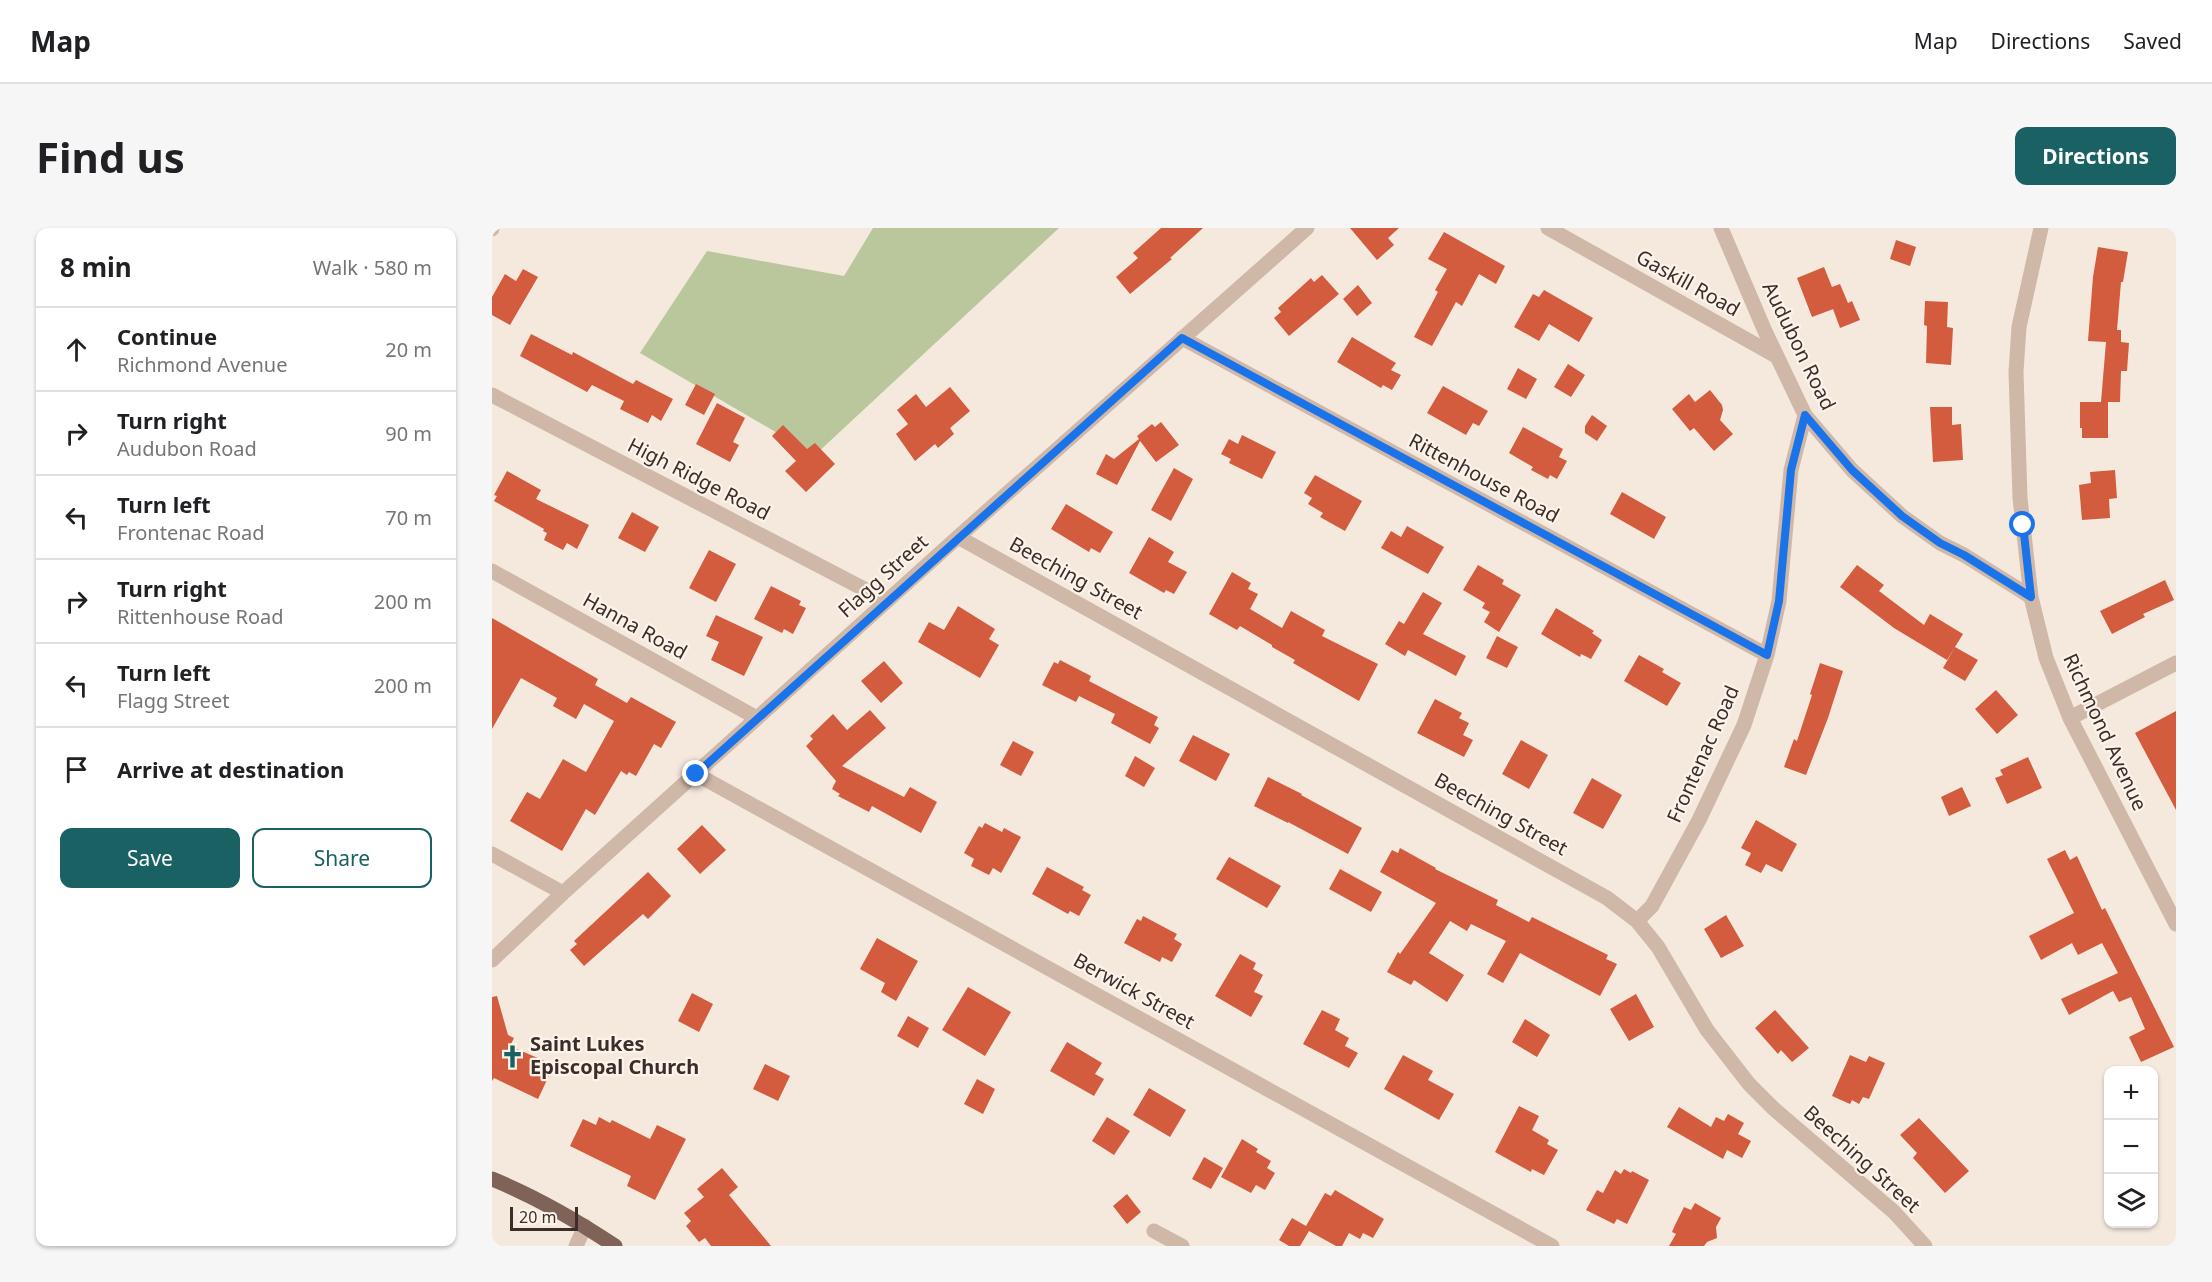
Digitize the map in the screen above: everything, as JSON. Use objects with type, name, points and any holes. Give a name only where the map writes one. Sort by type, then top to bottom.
[{"type":"main road","points":[[492,1179],[534,1198],[585,1226],[615,1246]]},
{"type":"street","name":"Flagg Street","points":[[492,960],[563,893],[958,537],[1307,228]]},
{"type":"street","name":"Gaskill Road","points":[[1548,228],[1776,356]]},
{"type":"street","name":"Audubon Road","points":[[1721,228],[1776,356],[1805,415],[1852,470],[1902,516],[1940,543],[1964,555],[2031,597]]},
{"type":"street","name":"Richmond Avenue","points":[[2041,228],[2019,327],[2016,372],[2020,498],[2031,597],[2046,657],[2070,718],[2176,924]]},
{"type":"street","name":"Rittenhouse Road","points":[[1182,338],[1767,655]]},
{"type":"street","name":"High Ridge Road","points":[[492,395],[887,601]]},
{"type":"street","name":"Frontenac Road","points":[[1637,921],[1652,906],[1724,770],[1744,725],[1767,655],[1779,601],[1791,470],[1805,415]]},
{"type":"street","name":"Beeching Street","points":[[958,537],[1607,898],[1637,921],[1658,947],[1707,1030],[1749,1084],[1773,1108],[1894,1212],[1925,1246]]},
{"type":"street","name":"Hanna Road","points":[[492,571],[757,718]]},
{"type":"street","points":[[2070,718],[2176,663]]},
{"type":"street","name":"Berwick Street","points":[[696,774],[1552,1246]]},
{"type":"street","points":[[492,854],[563,893]]},
{"type":"street","points":[[576,1246],[585,1226]]},
{"type":"street","points":[[1154,1231],[1182,1246]]},
{"type":"green space","points":[[873,228],[1059,228],[815,455],[640,353],[707,251],[844,276]]},
{"type":"building","points":[[1161,228],[1203,228],[1170,258],[1172,259],[1130,294],[1116,277],[1138,258],[1133,253]]},
{"type":"building","points":[[1350,228],[1399,228],[1388,238],[1394,245],[1377,260]]},
{"type":"building","points":[[1444,232],[1505,266],[1496,284],[1479,274],[1462,306],[1456,302],[1432,346],[1414,337],[1438,292],[1435,290],[1447,269],[1428,259]]},
{"type":"building","points":[[1896,240],[1916,247],[1910,266],[1890,259]]},
{"type":"building","points":[[2098,247],[2128,252],[2123,282],[2121,282],[2117,330],[2121,330],[2121,342],[2129,343],[2127,371],[2121,371],[2120,402],[2108,402],[2108,438],[2082,438],[2080,402],[2101,402],[2106,342],[2088,341]]},
{"type":"building","points":[[1824,267],[1832,287],[1840,284],[1848,303],[1852,301],[1860,320],[1840,328],[1833,309],[1812,317],[1797,278]]},
{"type":"building","points":[[523,269],[538,277],[510,325],[492,315],[492,297],[505,274],[516,281]]},
{"type":"building","points":[[1322,275],[1339,294],[1289,336],[1274,318],[1281,312],[1278,308],[1311,278],[1314,282]]},
{"type":"building","points":[[1358,285],[1372,303],[1357,316],[1343,299]]},
{"type":"building","points":[[1544,290],[1593,318],[1579,342],[1549,324],[1539,341],[1514,327],[1533,294],[1539,297]]},
{"type":"building","points":[[1925,301],[1948,302],[1947,327],[1953,328],[1951,365],[1926,363]]},
{"type":"building","points":[[531,334],[572,355],[573,352],[633,384],[636,380],[673,399],[661,421],[652,415],[648,423],[620,409],[624,401],[592,385],[587,392],[520,356]]},
{"type":"building","points":[[1352,337],[1396,363],[1391,370],[1401,375],[1392,390],[1383,385],[1381,388],[1337,362]]},
{"type":"building","points":[[1568,364],[1585,375],[1571,397],[1554,387]]},
{"type":"building","points":[[1518,368],[1537,379],[1526,399],[1507,389]]},
{"type":"building","points":[[696,384],[715,394],[704,415],[685,405]]},
{"type":"building","points":[[1443,386],[1488,411],[1479,426],[1473,423],[1466,435],[1427,413]]},
{"type":"building","points":[[950,387],[970,411],[950,428],[954,434],[938,448],[935,444],[915,461],[896,434],[908,424],[897,410],[916,394],[926,407]]},
{"type":"building","points":[[1710,390],[1722,405],[1720,420],[1733,434],[1714,451],[1694,428],[1690,431],[1672,409],[1689,394],[1695,402]]},
{"type":"building","points":[[717,403],[745,418],[733,442],[739,445],[730,462],[696,444]]},
{"type":"building","points":[[1930,407],[1952,407],[1952,425],[1961,424],[1963,460],[1933,462]]},
{"type":"building","points":[[1592,415],[1607,426],[1597,441],[1585,433],[1585,426]]},
{"type":"building","points":[[1161,422],[1179,445],[1156,462],[1140,441],[1117,485],[1096,474],[1106,454],[1114,459],[1139,439],[1137,436],[1152,424],[1155,427]]},
{"type":"building","points":[[783,425],[807,449],[815,443],[835,464],[806,492],[785,471],[796,461],[772,436]]},
{"type":"building","points":[[1523,427],[1563,449],[1559,457],[1567,461],[1557,479],[1550,475],[1548,479],[1531,470],[1533,467],[1509,453]]},
{"type":"building","points":[[1242,435],[1276,452],[1262,479],[1229,463],[1231,459],[1221,454],[1229,439],[1238,444]]},
{"type":"building","points":[[1174,468],[1193,479],[1171,521],[1151,510]]},
{"type":"building","points":[[2115,470],[2117,498],[2109,499],[2110,518],[2082,520],[2079,485],[2091,483],[2090,472]]},
{"type":"building","points":[[507,471],[541,490],[536,499],[589,525],[577,549],[567,543],[563,550],[544,540],[547,533],[543,531],[544,529],[494,501],[497,496],[494,495]]},
{"type":"building","points":[[1315,475],[1362,501],[1345,531],[1320,517],[1323,513],[1308,504],[1312,498],[1304,493]]},
{"type":"building","points":[[1622,492],[1666,517],[1654,539],[1610,514]]},
{"type":"building","points":[[1066,504],[1113,532],[1100,553],[1091,548],[1089,552],[1051,529]]},
{"type":"building","points":[[632,512],[659,527],[645,552],[618,538]]},
{"type":"building","points":[[1407,526],[1444,547],[1428,574],[1381,548],[1391,531],[1401,537]]},
{"type":"building","points":[[1149,537],[1174,552],[1168,562],[1187,572],[1174,594],[1166,590],[1164,593],[1129,573]]},
{"type":"building","points":[[709,550],[736,564],[716,602],[689,588]]},
{"type":"building","points":[[1478,565],[1504,580],[1502,584],[1521,595],[1499,632],[1484,622],[1490,612],[1482,608],[1485,603],[1463,590]]},
{"type":"building","points":[[1857,565],[1884,585],[1879,591],[1924,625],[1930,614],[1963,634],[1947,660],[1894,628],[1840,587]]},
{"type":"building","points":[[1232,572],[1251,583],[1248,589],[1258,594],[1250,609],[1282,628],[1291,611],[1325,630],[1322,636],[1378,664],[1359,701],[1293,663],[1295,660],[1240,626],[1237,630],[1209,614]]},
{"type":"building","points":[[2165,580],[2174,600],[2143,614],[2145,617],[2112,634],[2100,611]]},
{"type":"building","points":[[771,586],[801,601],[799,605],[806,608],[793,634],[784,629],[782,633],[754,619]]},
{"type":"building","points":[[1423,592],[1442,603],[1423,634],[1466,656],[1456,676],[1408,650],[1405,656],[1385,644],[1399,621],[1404,624]]},
{"type":"building","points":[[958,606],[995,629],[989,639],[999,645],[980,678],[918,642],[929,622],[944,630]]},
{"type":"building","points":[[1556,608],[1594,631],[1592,633],[1602,640],[1591,659],[1581,654],[1580,657],[1541,634]]},
{"type":"building","points":[[716,615],[763,637],[744,676],[711,660],[719,642],[706,636]]},
{"type":"building","points":[[492,618],[598,679],[595,685],[627,703],[631,697],[676,722],[661,748],[654,744],[636,776],[629,772],[627,775],[621,771],[595,815],[586,809],[562,851],[510,821],[527,792],[540,799],[563,759],[586,772],[614,721],[584,704],[576,719],[553,706],[557,698],[521,678],[492,729]]},
{"type":"building","points":[[1497,636],[1518,647],[1507,668],[1486,658]]},
{"type":"building","points":[[1955,647],[1978,660],[1965,681],[1943,668]]},
{"type":"building","points":[[1639,655],[1664,669],[1662,672],[1681,683],[1667,706],[1624,681]]},
{"type":"building","points":[[1060,660],[1091,676],[1089,681],[1158,717],[1154,725],[1159,728],[1150,744],[1111,723],[1115,714],[1079,696],[1076,702],[1042,685],[1054,662],[1058,664]]},
{"type":"building","points":[[884,661],[903,683],[881,703],[861,681]]},
{"type":"building","points":[[1820,663],[1843,671],[1806,775],[1784,767],[1794,739],[1797,741]]},
{"type":"building","points":[[1996,690],[2018,715],[1997,734],[1975,709]]},
{"type":"building","points":[[1435,699],[1462,713],[1459,718],[1469,723],[1463,735],[1473,740],[1464,757],[1417,733]]},
{"type":"building","points":[[870,710],[886,728],[842,766],[904,797],[910,787],[937,802],[921,833],[872,806],[869,812],[838,796],[840,794],[832,789],[836,781],[806,746],[813,739],[810,736],[833,714],[847,730]]},
{"type":"building","points":[[2176,711],[2176,810],[2135,733]]},
{"type":"building","points":[[1193,735],[1230,754],[1216,781],[1179,761]]},
{"type":"building","points":[[1521,740],[1548,755],[1529,789],[1502,774]]},
{"type":"building","points":[[1013,741],[1034,752],[1021,776],[1000,765]]},
{"type":"building","points":[[1135,756],[1155,768],[1144,787],[1125,776]]},
{"type":"building","points":[[2028,757],[2042,788],[2007,804],[1995,778],[2003,775],[2000,770]]},
{"type":"building","points":[[1268,777],[1362,828],[1348,854],[1254,806]]},
{"type":"building","points":[[1592,778],[1622,795],[1603,829],[1573,813]]},
{"type":"building","points":[[1962,787],[1971,806],[1949,816],[1941,797]]},
{"type":"building","points":[[1756,820],[1797,844],[1782,872],[1766,864],[1761,873],[1745,865],[1751,853],[1741,848]]},
{"type":"building","points":[[985,823],[1002,832],[1004,828],[1021,837],[1001,873],[993,868],[989,875],[971,866],[974,859],[964,853],[979,826],[982,828]]},
{"type":"building","points":[[702,825],[726,850],[700,874],[677,849]]},
{"type":"building","points":[[1400,848],[1435,869],[1498,900],[1496,905],[1529,922],[1532,917],[1608,955],[1606,959],[1617,964],[1600,996],[1520,953],[1503,983],[1487,974],[1506,941],[1471,924],[1467,931],[1450,921],[1429,953],[1464,975],[1447,1002],[1414,980],[1411,985],[1387,972],[1398,952],[1400,954],[1436,903],[1380,872],[1392,850],[1398,853]]},
{"type":"building","points":[[2065,850],[2070,860],[2077,856],[2102,910],[2105,908],[2174,1047],[2141,1062],[2129,1037],[2145,1029],[2131,997],[2119,1002],[2113,991],[2069,1015],[2061,999],[2118,973],[2102,943],[2078,955],[2072,943],[2041,960],[2029,936],[2074,913],[2047,859]]},
{"type":"building","points":[[1229,857],[1281,886],[1267,908],[1216,879]]},
{"type":"building","points":[[1047,867],[1084,887],[1082,890],[1091,895],[1079,916],[1070,911],[1068,914],[1032,894]]},
{"type":"building","points":[[1340,869],[1382,892],[1371,912],[1329,889]]},
{"type":"building","points":[[648,872],[671,896],[648,919],[643,914],[584,966],[570,950],[577,944],[574,941]]},
{"type":"building","points":[[1726,915],[1744,946],[1721,958],[1704,929]]},
{"type":"building","points":[[1143,916],[1177,934],[1174,939],[1182,944],[1172,962],[1162,957],[1160,962],[1124,943],[1137,919],[1141,921]]},
{"type":"building","points":[[877,938],[918,961],[896,1001],[881,992],[885,983],[860,969]]},
{"type":"building","points":[[1240,954],[1256,963],[1253,969],[1263,975],[1254,992],[1263,996],[1251,1017],[1215,996]]},
{"type":"building","points":[[968,987],[1011,1012],[985,1056],[942,1030]]},
{"type":"building","points":[[692,993],[713,1004],[699,1032],[678,1021]]},
{"type":"building","points":[[1636,994],[1654,1027],[1629,1041],[1610,1009]]},
{"type":"building","name":"Saint Lukes Episcopal Church","points":[[497,996],[508,1035],[514,1038],[510,1046],[554,1065],[538,1099],[494,1078],[492,1081],[492,997]]},
{"type":"building","points":[[1322,1010],[1340,1019],[1335,1030],[1349,1038],[1345,1046],[1358,1053],[1349,1068],[1303,1044]]},
{"type":"building","points":[[1775,1010],[1809,1048],[1792,1062],[1781,1050],[1778,1054],[1755,1028]]},
{"type":"building","points":[[908,1016],[929,1028],[918,1048],[897,1036]]},
{"type":"building","points":[[1525,1019],[1550,1035],[1537,1057],[1512,1042]]},
{"type":"building","points":[[1067,1042],[1102,1063],[1095,1074],[1104,1079],[1094,1096],[1050,1071]]},
{"type":"building","points":[[1403,1055],[1433,1071],[1428,1080],[1454,1094],[1439,1120],[1384,1089]]},
{"type":"building","points":[[1850,1055],[1866,1062],[1869,1056],[1885,1063],[1869,1099],[1863,1097],[1859,1104],[1852,1100],[1850,1104],[1832,1096]]},
{"type":"building","points":[[765,1064],[790,1076],[778,1101],[753,1089]]},
{"type":"building","points":[[977,1079],[995,1089],[983,1114],[964,1104]]},
{"type":"building","points":[[1149,1088],[1186,1110],[1170,1137],[1133,1115]]},
{"type":"building","points":[[1519,1106],[1539,1116],[1532,1130],[1549,1140],[1547,1144],[1558,1150],[1544,1175],[1532,1169],[1531,1172],[1495,1152]]},
{"type":"building","points":[[1679,1107],[1711,1127],[1716,1117],[1724,1121],[1728,1114],[1744,1123],[1738,1134],[1751,1141],[1742,1158],[1727,1150],[1723,1159],[1667,1127]]},
{"type":"building","points":[[599,1117],[610,1123],[612,1120],[650,1139],[657,1125],[686,1139],[655,1200],[627,1186],[631,1176],[570,1146],[583,1119],[596,1125]]},
{"type":"building","points":[[1107,1117],[1130,1131],[1114,1155],[1092,1141]]},
{"type":"building","points":[[1919,1118],[1969,1171],[1945,1193],[1913,1158],[1917,1153],[1900,1135]]},
{"type":"building","points":[[1242,1139],[1258,1149],[1256,1152],[1271,1161],[1267,1168],[1275,1173],[1265,1190],[1256,1185],[1251,1193],[1221,1177]]},
{"type":"building","points":[[1204,1157],[1223,1168],[1211,1189],[1192,1179]]},
{"type":"building","points":[[722,1168],[738,1187],[729,1195],[771,1246],[711,1246],[705,1238],[699,1242],[686,1226],[691,1221],[684,1213],[704,1197],[697,1189]]},
{"type":"building","points":[[1624,1169],[1649,1180],[1627,1224],[1617,1219],[1614,1224],[1586,1210],[1597,1190],[1603,1193],[1615,1170],[1621,1174]]},
{"type":"building","points":[[1335,1190],[1384,1219],[1373,1238],[1363,1233],[1360,1239],[1349,1233],[1342,1246],[1336,1246],[1309,1231],[1300,1246],[1289,1246],[1279,1240],[1292,1218],[1306,1226],[1325,1193],[1331,1196]]},
{"type":"building","points":[[1127,1194],[1141,1212],[1127,1224],[1113,1206]]},
{"type":"building","points":[[1695,1203],[1721,1218],[1716,1227],[1717,1238],[1707,1242],[1704,1246],[1669,1246],[1676,1234],[1672,1232],[1684,1207],[1691,1210]]},
{"type":"place","name":"Saint Lukes Episcopal Church","points":[[512,1056]]},
{"type":"route","points":[[696,774],[1182,338],[1767,655],[1779,601],[1791,470],[1805,415],[1852,470],[1902,516],[1940,543],[1964,555],[2031,597],[2023,525]]}]
